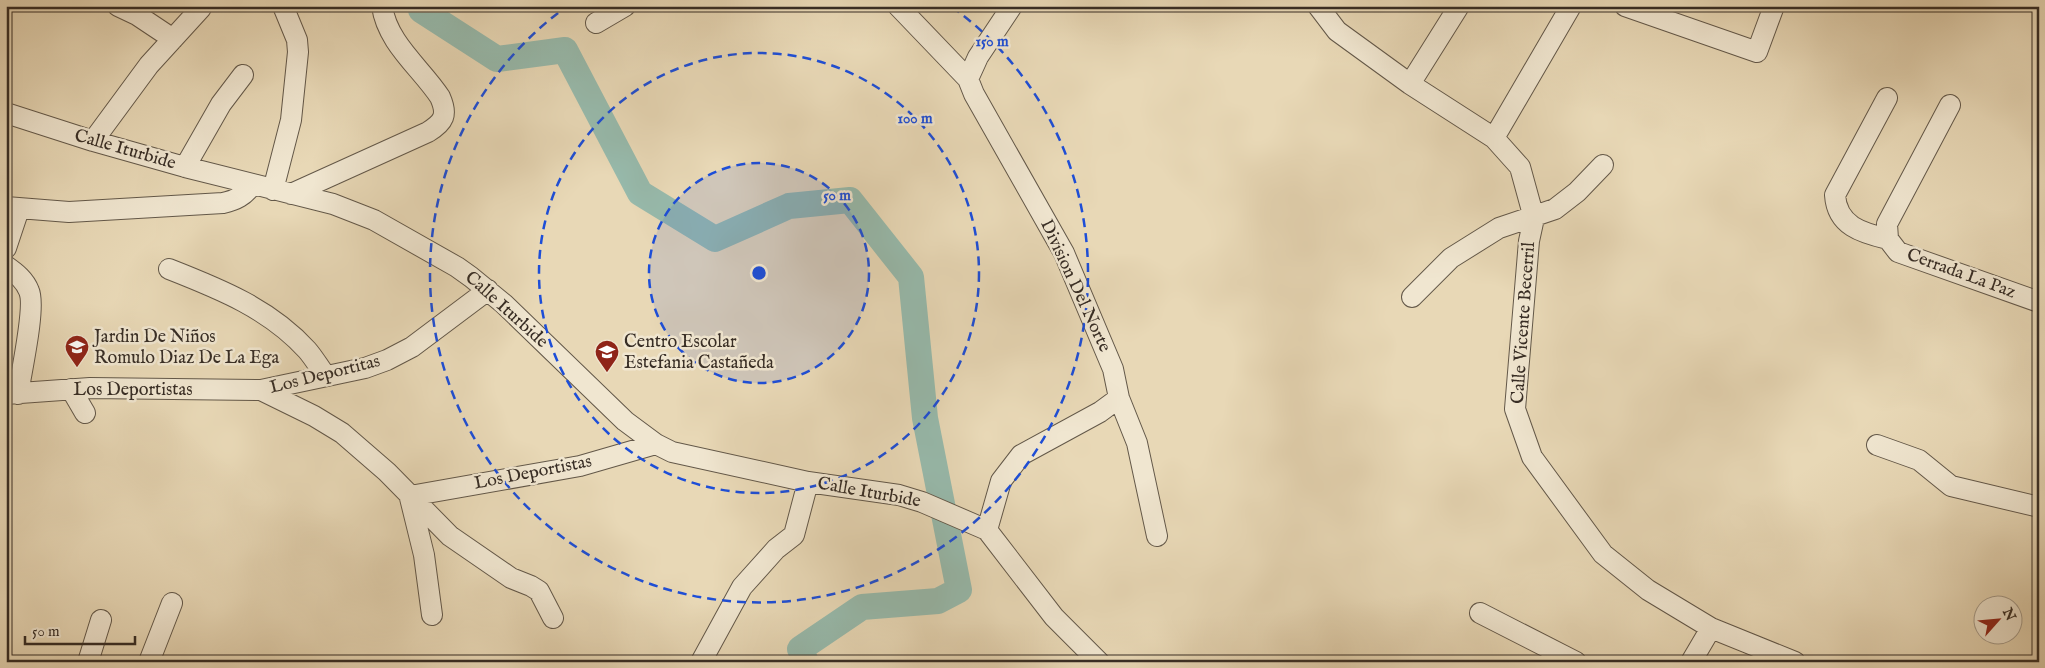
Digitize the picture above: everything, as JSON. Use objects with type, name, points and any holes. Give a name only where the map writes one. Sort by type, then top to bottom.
[{"type":"street","points":[[118,6],[137,15],[174,39]]},
{"type":"street","points":[[283,6],[297,40],[298,52],[282,192],[428,132],[443,118],[445,108],[440,97],[392,35],[383,16],[382,6]]},
{"type":"street","points":[[596,23],[625,6]]},
{"type":"street","name":"Division Del Norte","points":[[898,6],[968,79],[974,94],[1064,253],[1114,369],[1119,398],[1137,443],[1157,536]]},
{"type":"street","points":[[968,79],[978,57],[1012,6]]},
{"type":"street","name":"Calle Vicente Becerril","points":[[1318,6],[1337,31],[1410,84],[1494,138],[1520,166],[1534,218],[1530,240],[1516,409],[1532,457],[1603,554],[1648,590],[1711,628],[1795,662]]},
{"type":"street","points":[[1410,84],[1459,6]]},
{"type":"street","points":[[1494,138],[1571,6]]},
{"type":"street","points":[[1625,6],[1757,52],[1774,6]]},
{"type":"street","points":[[93,141],[149,65],[201,8]]},
{"type":"street","points":[[185,167],[221,104],[243,75]]},
{"type":"street","points":[[1886,98],[1835,195],[1836,209],[1845,221],[1864,233],[1888,239]]},
{"type":"street","name":"Cerrada La Paz","points":[[1950,105],[1887,224],[1888,239],[1898,252],[2039,302]]},
{"type":"street","name":"Calle Iturbide","points":[[6,113],[93,141],[185,167],[332,204],[374,220],[456,267],[488,290],[625,421],[656,444],[672,452],[808,482],[899,495],[922,502],[982,528]]},
{"type":"street","points":[[1412,297],[1451,258],[1499,228],[1534,218],[1555,209],[1577,192],[1603,165]]},
{"type":"street","points":[[6,248],[13,208],[69,212],[223,203],[235,200],[245,194],[252,185]]},
{"type":"street","points":[[6,266],[27,285],[32,304],[12,394]]},
{"type":"street","points":[[169,269],[223,290],[256,308],[283,327],[307,350],[325,375]]},
{"type":"street","name":"Los Deportitas","points":[[261,390],[365,368],[387,360],[412,347],[488,290]]},
{"type":"street","name":"Los Deportistas","points":[[12,394],[90,388],[261,390]]},
{"type":"street","points":[[71,389],[85,413]]},
{"type":"street","points":[[261,390],[314,416],[342,433],[368,453],[450,536],[500,570],[539,591],[553,618]]},
{"type":"street","points":[[1099,662],[1054,618],[982,528],[1001,481],[1021,455],[1100,412],[1119,398]]},
{"type":"street","name":"Los Deportistas","points":[[410,496],[580,466],[656,444]]},
{"type":"street","points":[[1876,445],[1919,460],[1950,486],[2039,507]]},
{"type":"street","points":[[701,662],[742,587],[776,549],[794,535],[808,482]]},
{"type":"street","points":[[410,496],[424,555],[432,615]]},
{"type":"street","points":[[149,662],[172,603]]},
{"type":"street","points":[[1480,613],[1576,662]]},
{"type":"street","points":[[88,662],[101,620]]},
{"type":"street","points":[[1691,662],[1711,628]]},
{"type":"waterway","points":[[422,6],[421,10],[497,59],[565,50],[640,193],[715,239],[789,206],[850,200],[911,277],[925,418],[959,590],[938,601],[862,607],[800,649],[806,662]]},
{"type":"place","name":"Jardin De Niños Romulo Diaz De La Ega","points":[[77,368]]},
{"type":"place","name":"Centro Escolar Estefania Castañeda","points":[[607,373]]}]
